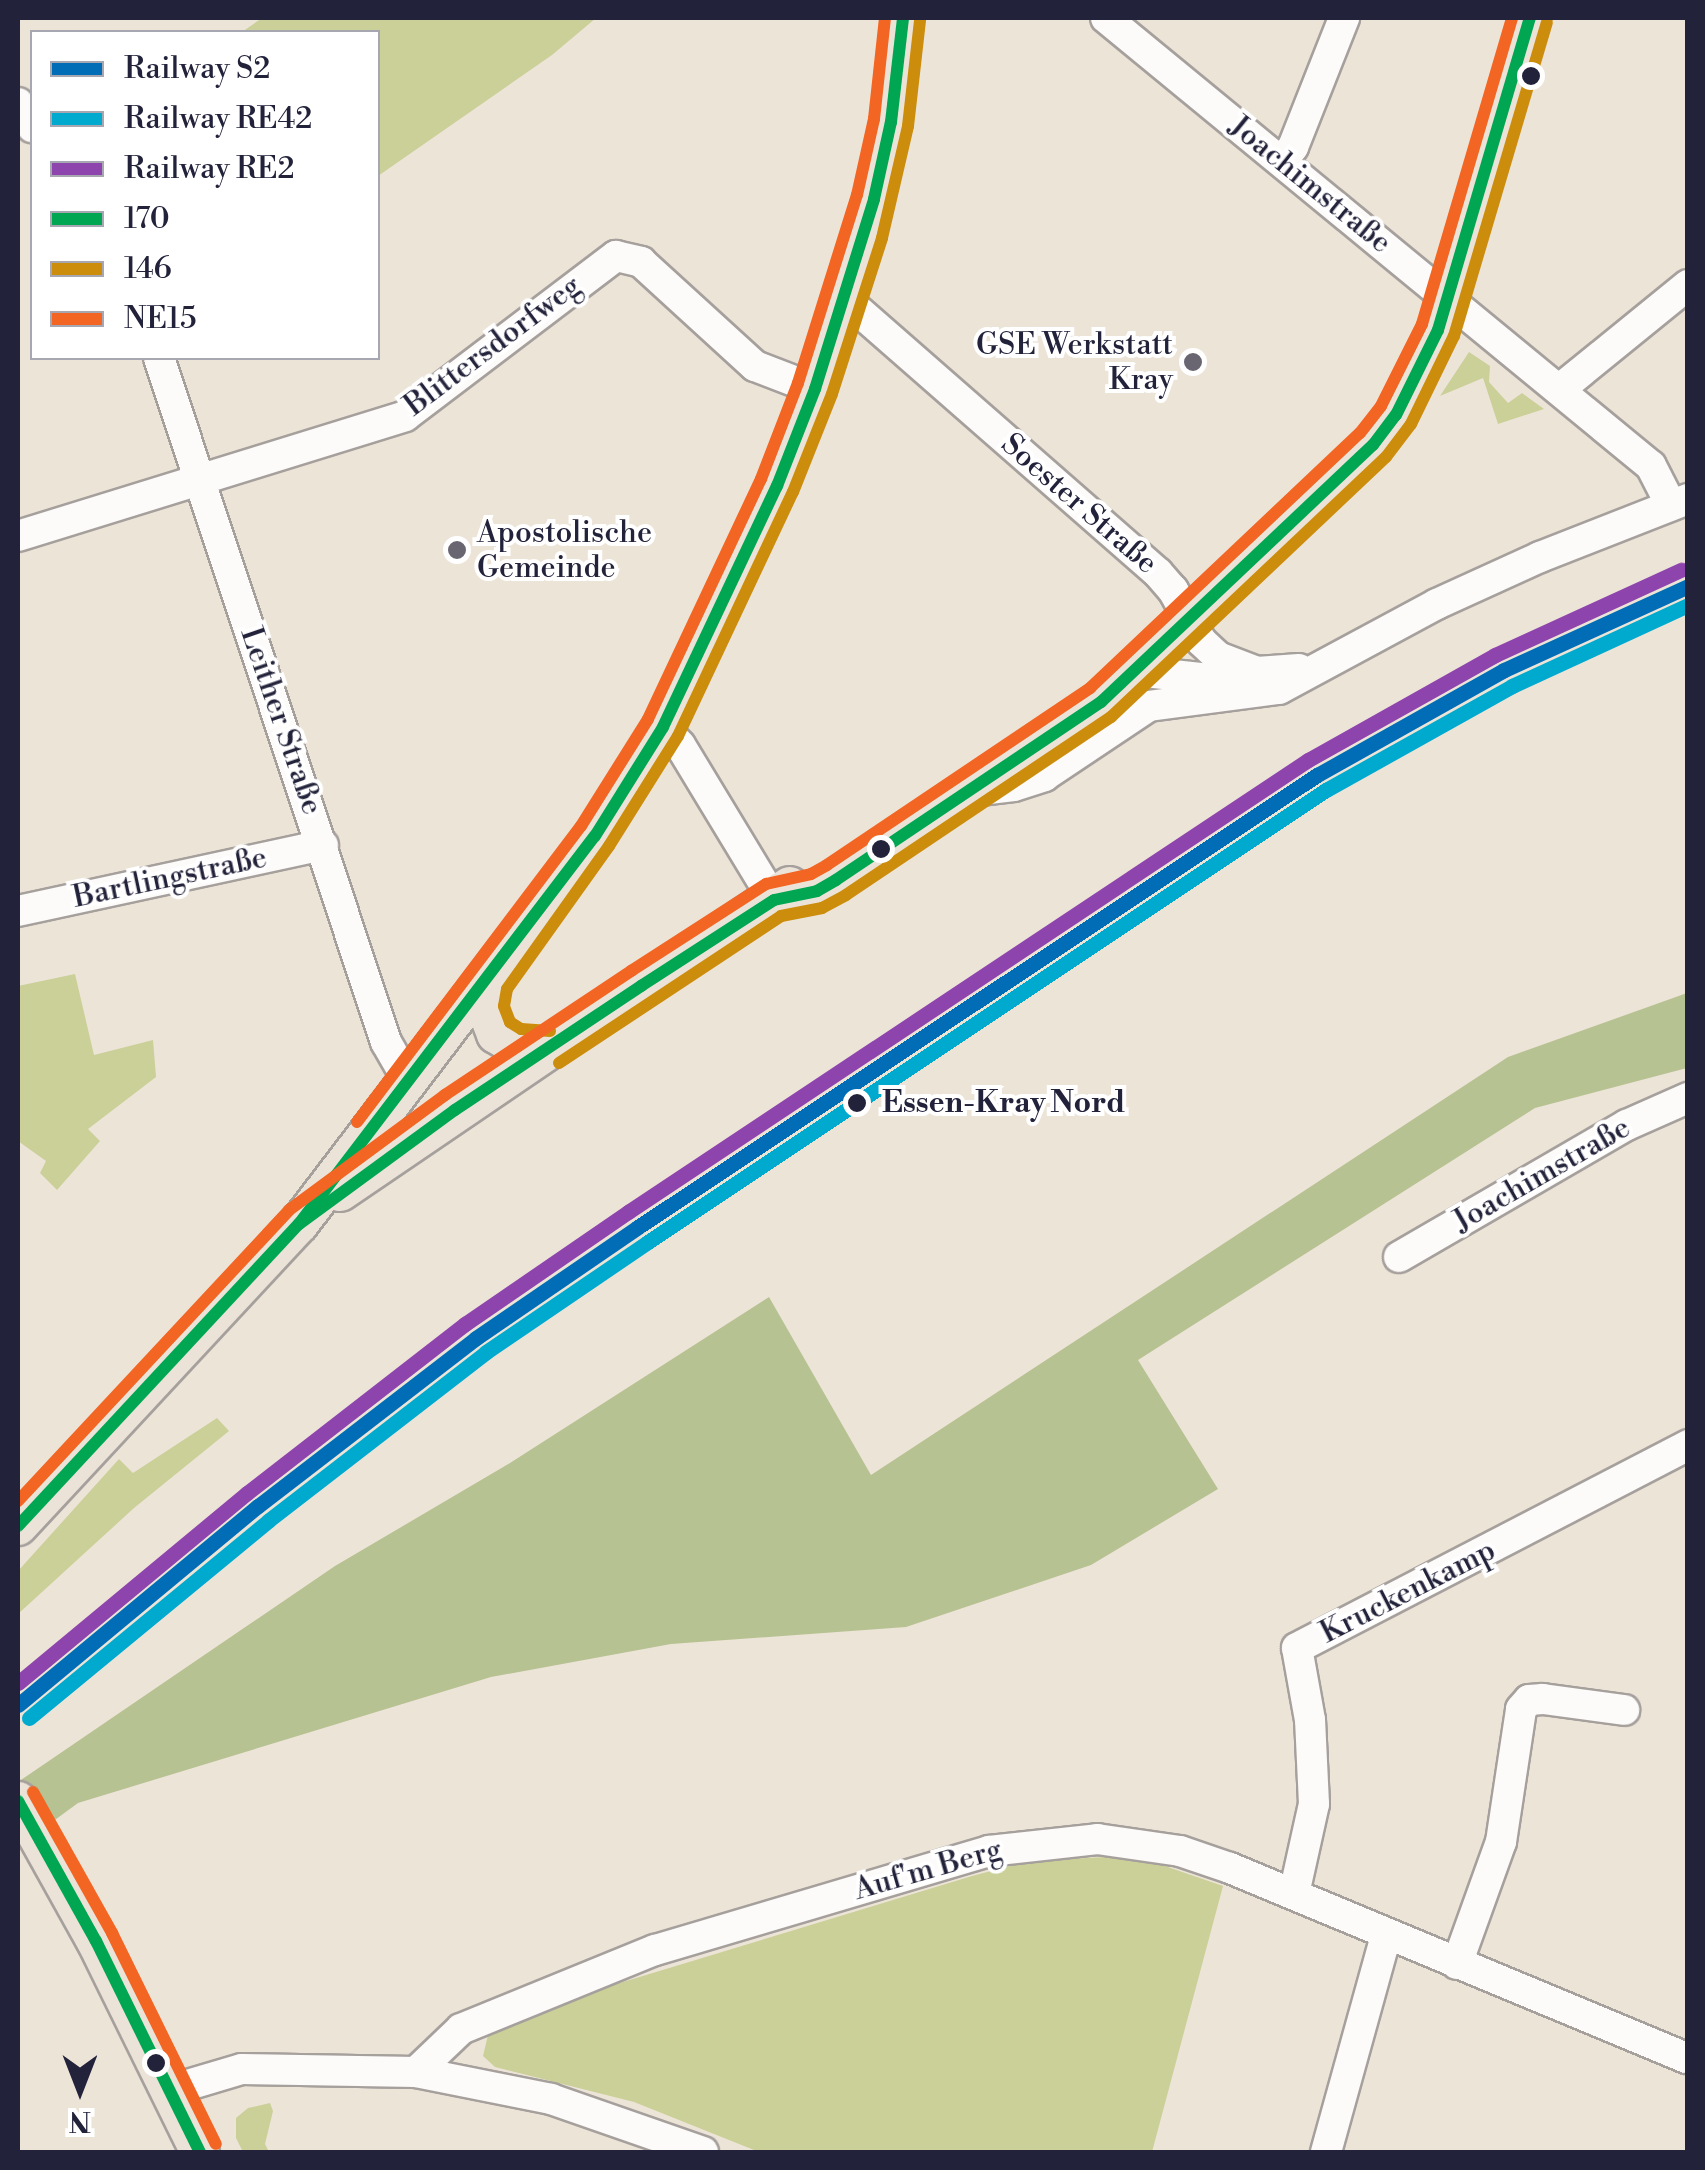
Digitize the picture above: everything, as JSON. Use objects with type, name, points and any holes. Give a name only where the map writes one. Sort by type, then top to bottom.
[{"type":"main road","points":[[18,1526],[299,1224],[387,1113],[416,1089],[492,974],[595,836],[663,727],[777,486],[815,389],[845,300],[883,161],[903,18]]},
{"type":"main road","points":[[774,900],[828,885],[1101,702],[1373,445],[1396,415],[1434,342],[1530,18]]},
{"type":"main road","points":[[299,1224],[549,1048],[774,900],[808,870],[1093,678],[1111,671],[1136,671]]},
{"type":"main road","points":[[492,974],[486,1008],[496,1034],[516,1046],[549,1048]]},
{"type":"main road","points":[[416,1089],[549,1048]]},
{"type":"main road","points":[[18,1801],[96,1941],[200,2152]]},
{"type":"street","name":"Joachimstraße","points":[[1106,18],[1651,466],[1679,502]]},
{"type":"street","points":[[1282,162],[1294,147],[1344,18]]},
{"type":"street","name":"Blittersdorfweg","points":[[18,536],[405,416],[616,256],[641,262],[755,366],[815,389]]},
{"type":"street","points":[[1560,390],[1688,284]]},
{"type":"street","name":"Soester Straße","points":[[845,300],[1158,572],[1207,648],[1234,667],[1257,672],[1317,668]]},
{"type":"street","name":"Leither Straße","points":[[159,360],[386,1042],[416,1089]]},
{"type":"street","name":"Soester Straße","points":[[972,790],[1014,786],[1044,776],[1149,706],[1279,689],[1410,617],[1540,556],[1679,502]]},
{"type":"street","name":"Soester Straße","points":[[1136,671],[1235,684],[1261,683],[1317,668]]},
{"type":"street","points":[[663,727],[680,745],[774,900]]},
{"type":"street","name":"Bartlingstraße","points":[[18,911],[322,845]]},
{"type":"street","name":"Joachimstraße","points":[[1399,1258],[1627,1125],[1688,1098]]},
{"type":"street","name":"Kruckenkamp","points":[[1294,1894],[1314,1804],[1310,1720],[1297,1648],[1688,1445]]},
{"type":"street","points":[[1457,1964],[1501,1842],[1521,1709],[1529,1700],[1543,1699],[1624,1710]]},
{"type":"street","name":"Auf'm Berg","points":[[416,2072],[462,2029],[655,1950],[990,1851],[1062,1840],[1140,1843],[1180,1851],[1294,1894],[1386,1936],[1688,2059]]},
{"type":"street","points":[[1326,2152],[1386,1936]]},
{"type":"street","points":[[172,2090],[242,2069],[416,2072],[551,2099],[703,2152]]},
{"type":"green space","points":[[262,18],[596,18],[552,55],[380,175],[380,30],[245,30]]},
{"type":"green space","points":[[1469,352],[1490,366],[1489,382],[1508,403],[1522,393],[1544,409],[1498,424],[1483,378],[1440,396]]},
{"type":"green space","points":[[75,974],[94,1055],[153,1040],[156,1077],[88,1129],[100,1141],[57,1190],[40,1173],[46,1161],[18,1141],[18,986]]},
{"type":"green space","points":[[1687,993],[1687,1068],[1535,1108],[1138,1360],[1218,1489],[1091,1565],[906,1627],[671,1644],[491,1677],[78,1803],[18,1847],[18,1782],[335,1566],[510,1463],[769,1297],[871,1475],[1508,1057]]},
{"type":"green space","points":[[217,1418],[229,1431],[134,1508],[18,1614],[18,1571],[119,1459],[133,1473]]},
{"type":"green space","points":[[1105,1857],[1162,1865],[1223,1886],[1152,2152],[759,2152],[634,2102],[495,2067],[483,2056],[488,2035],[590,1992],[972,1876],[1030,1861]]},
{"type":"green space","points":[[270,2103],[273,2111],[265,2144],[269,2152],[243,2152],[236,2138],[236,2118],[248,2108]]},
{"type":"rail line","name":"RE2","points":[[18,1683],[247,1493],[465,1324],[628,1212],[1308,760],[1495,655],[1681,570]]},
{"type":"rail line","name":"S2","points":[[18,1705],[258,1506],[476,1338],[638,1227],[1317,775],[1504,670],[1688,586]]},
{"type":"rail line","name":"RE42","points":[[29,1718],[269,1520],[486,1352],[648,1242],[1326,790],[1512,686],[1688,605]]},
{"type":"transit line","name":"NE15","points":[[357,1122],[581,826],[648,719],[761,479],[798,383],[857,195],[874,119],[885,18]]},
{"type":"transit line","name":"170","points":[[18,1526],[299,1224],[595,836],[663,727],[777,486],[815,389],[874,199],[891,122],[903,18]]},
{"type":"transit line","name":"NE15","points":[[18,1501],[289,1210],[445,1095],[631,971],[766,884],[811,874],[827,865],[1090,688],[1360,433],[1381,406],[1422,324],[1512,18]]},
{"type":"transit line","name":"170","points":[[299,1224],[455,1110],[641,986],[774,900],[817,891],[836,880],[1101,702],[1373,445],[1396,415],[1438,330],[1530,18]]},
{"type":"transit line","name":"146","points":[[550,1031],[521,1029],[510,1022],[504,1006],[507,989],[609,846],[678,736],[793,492],[832,394],[882,238],[908,126],[920,20]]},
{"type":"transit line","name":"146","points":[[559,1063],[781,916],[822,908],[846,895],[1111,717],[1386,457],[1411,424],[1454,336],[1547,23]]},
{"type":"transit line","name":"NE15","points":[[33,1792],[112,1933],[216,2144]]},
{"type":"transit line","name":"170","points":[[18,1801],[96,1941],[200,2152]]},
{"type":"place","name":"GSE Werkstatt Kray","points":[[1193,362]]},
{"type":"place","name":"Apostolische Gemeinde","points":[[457,550]]},
{"type":"place","name":"Essen-Kray Nord","points":[[857,1103]]}]
